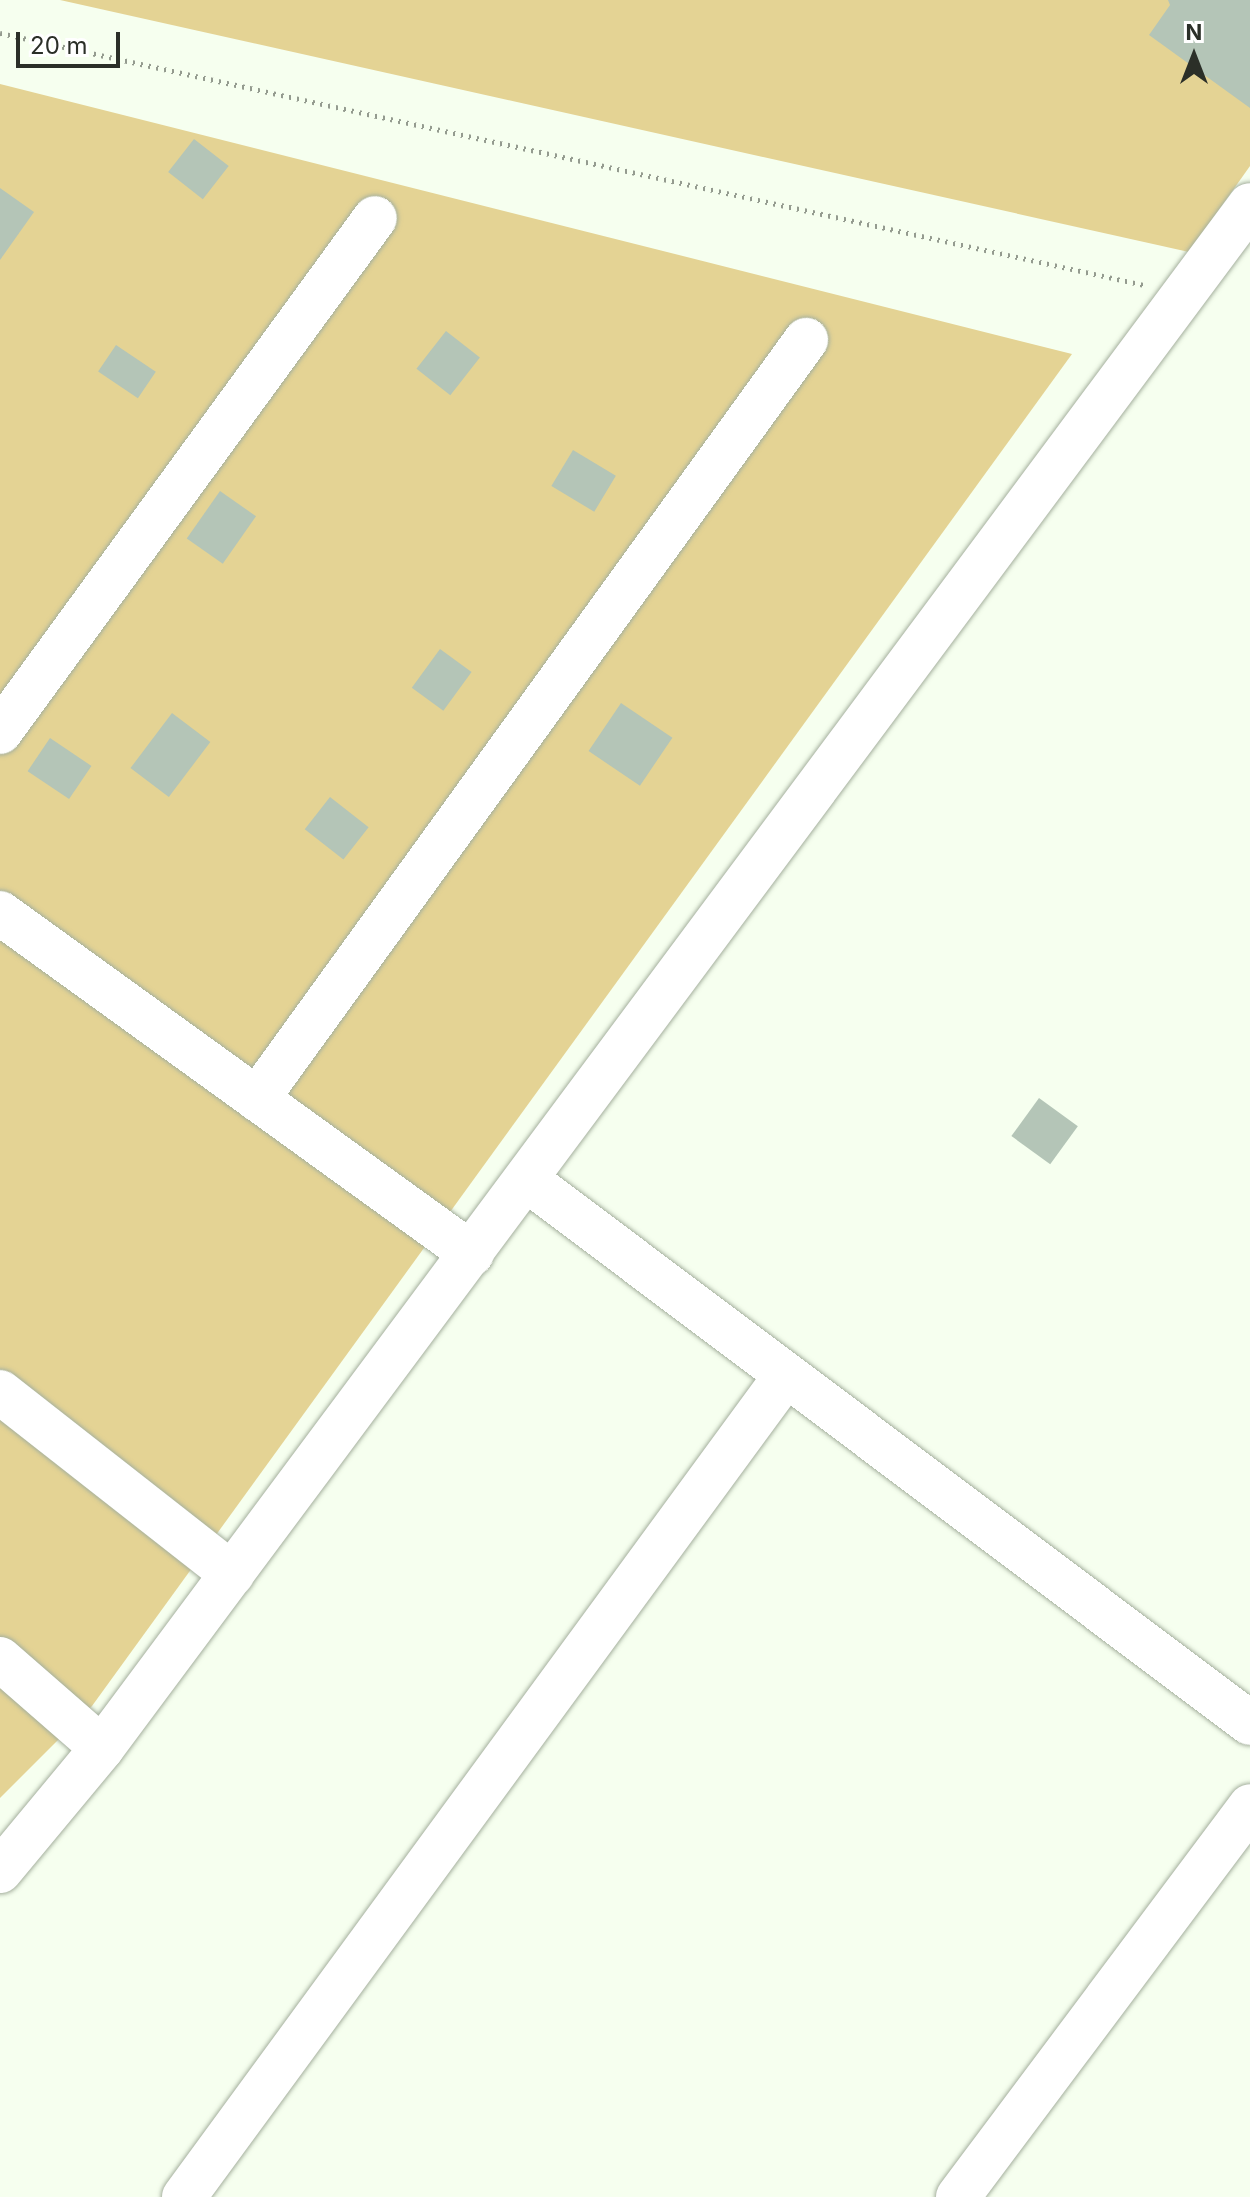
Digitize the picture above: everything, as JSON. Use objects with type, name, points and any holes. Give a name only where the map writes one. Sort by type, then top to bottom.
[{"type":"street","points":[[0,1871],[102,1748],[1250,205]]},
{"type":"street","points":[[0,732],[375,218]]},
{"type":"street","points":[[257,1099],[806,340]]},
{"type":"street","points":[[0,913],[472,1254]]},
{"type":"street","points":[[527,1180],[1250,1723]]},
{"type":"street","points":[[184,2197],[786,1375]]},
{"type":"street","points":[[0,1392],[232,1574]]},
{"type":"street","points":[[0,1659],[102,1748]]},
{"type":"street","points":[[958,2197],[1250,1806]]},
{"type":"path","points":[[0,33],[1184,294]]},
{"type":"shaded area","points":[[60,0],[1250,0],[1250,166],[1189,252]]},
{"type":"shaded area","points":[[0,84],[1072,354],[92,1706],[0,1798]]},
{"type":"building","points":[[1168,0],[1250,0],[1250,108],[1149,35],[1170,5]]},
{"type":"building","points":[[194,139],[229,166],[203,199],[168,172]]},
{"type":"building","points":[[0,188],[34,212],[0,260]]},
{"type":"building","points":[[446,331],[480,357],[450,395],[416,369]]},
{"type":"building","points":[[116,345],[156,372],[138,398],[98,372]]},
{"type":"building","points":[[573,450],[616,476],[594,512],[551,486]]},
{"type":"building","points":[[220,491],[256,516],[223,564],[187,539]]},
{"type":"building","points":[[440,649],[472,672],[443,711],[412,688]]},
{"type":"building","points":[[621,703],[672,738],[640,786],[589,751]]},
{"type":"building","points":[[172,713],[210,742],[169,797],[130,768]]},
{"type":"building","points":[[50,738],[91,766],[69,799],[28,771]]},
{"type":"building","points":[[330,797],[369,827],[343,859],[305,829]]},
{"type":"building","points":[[1039,1098],[1078,1126],[1050,1164],[1011,1136]]}]
